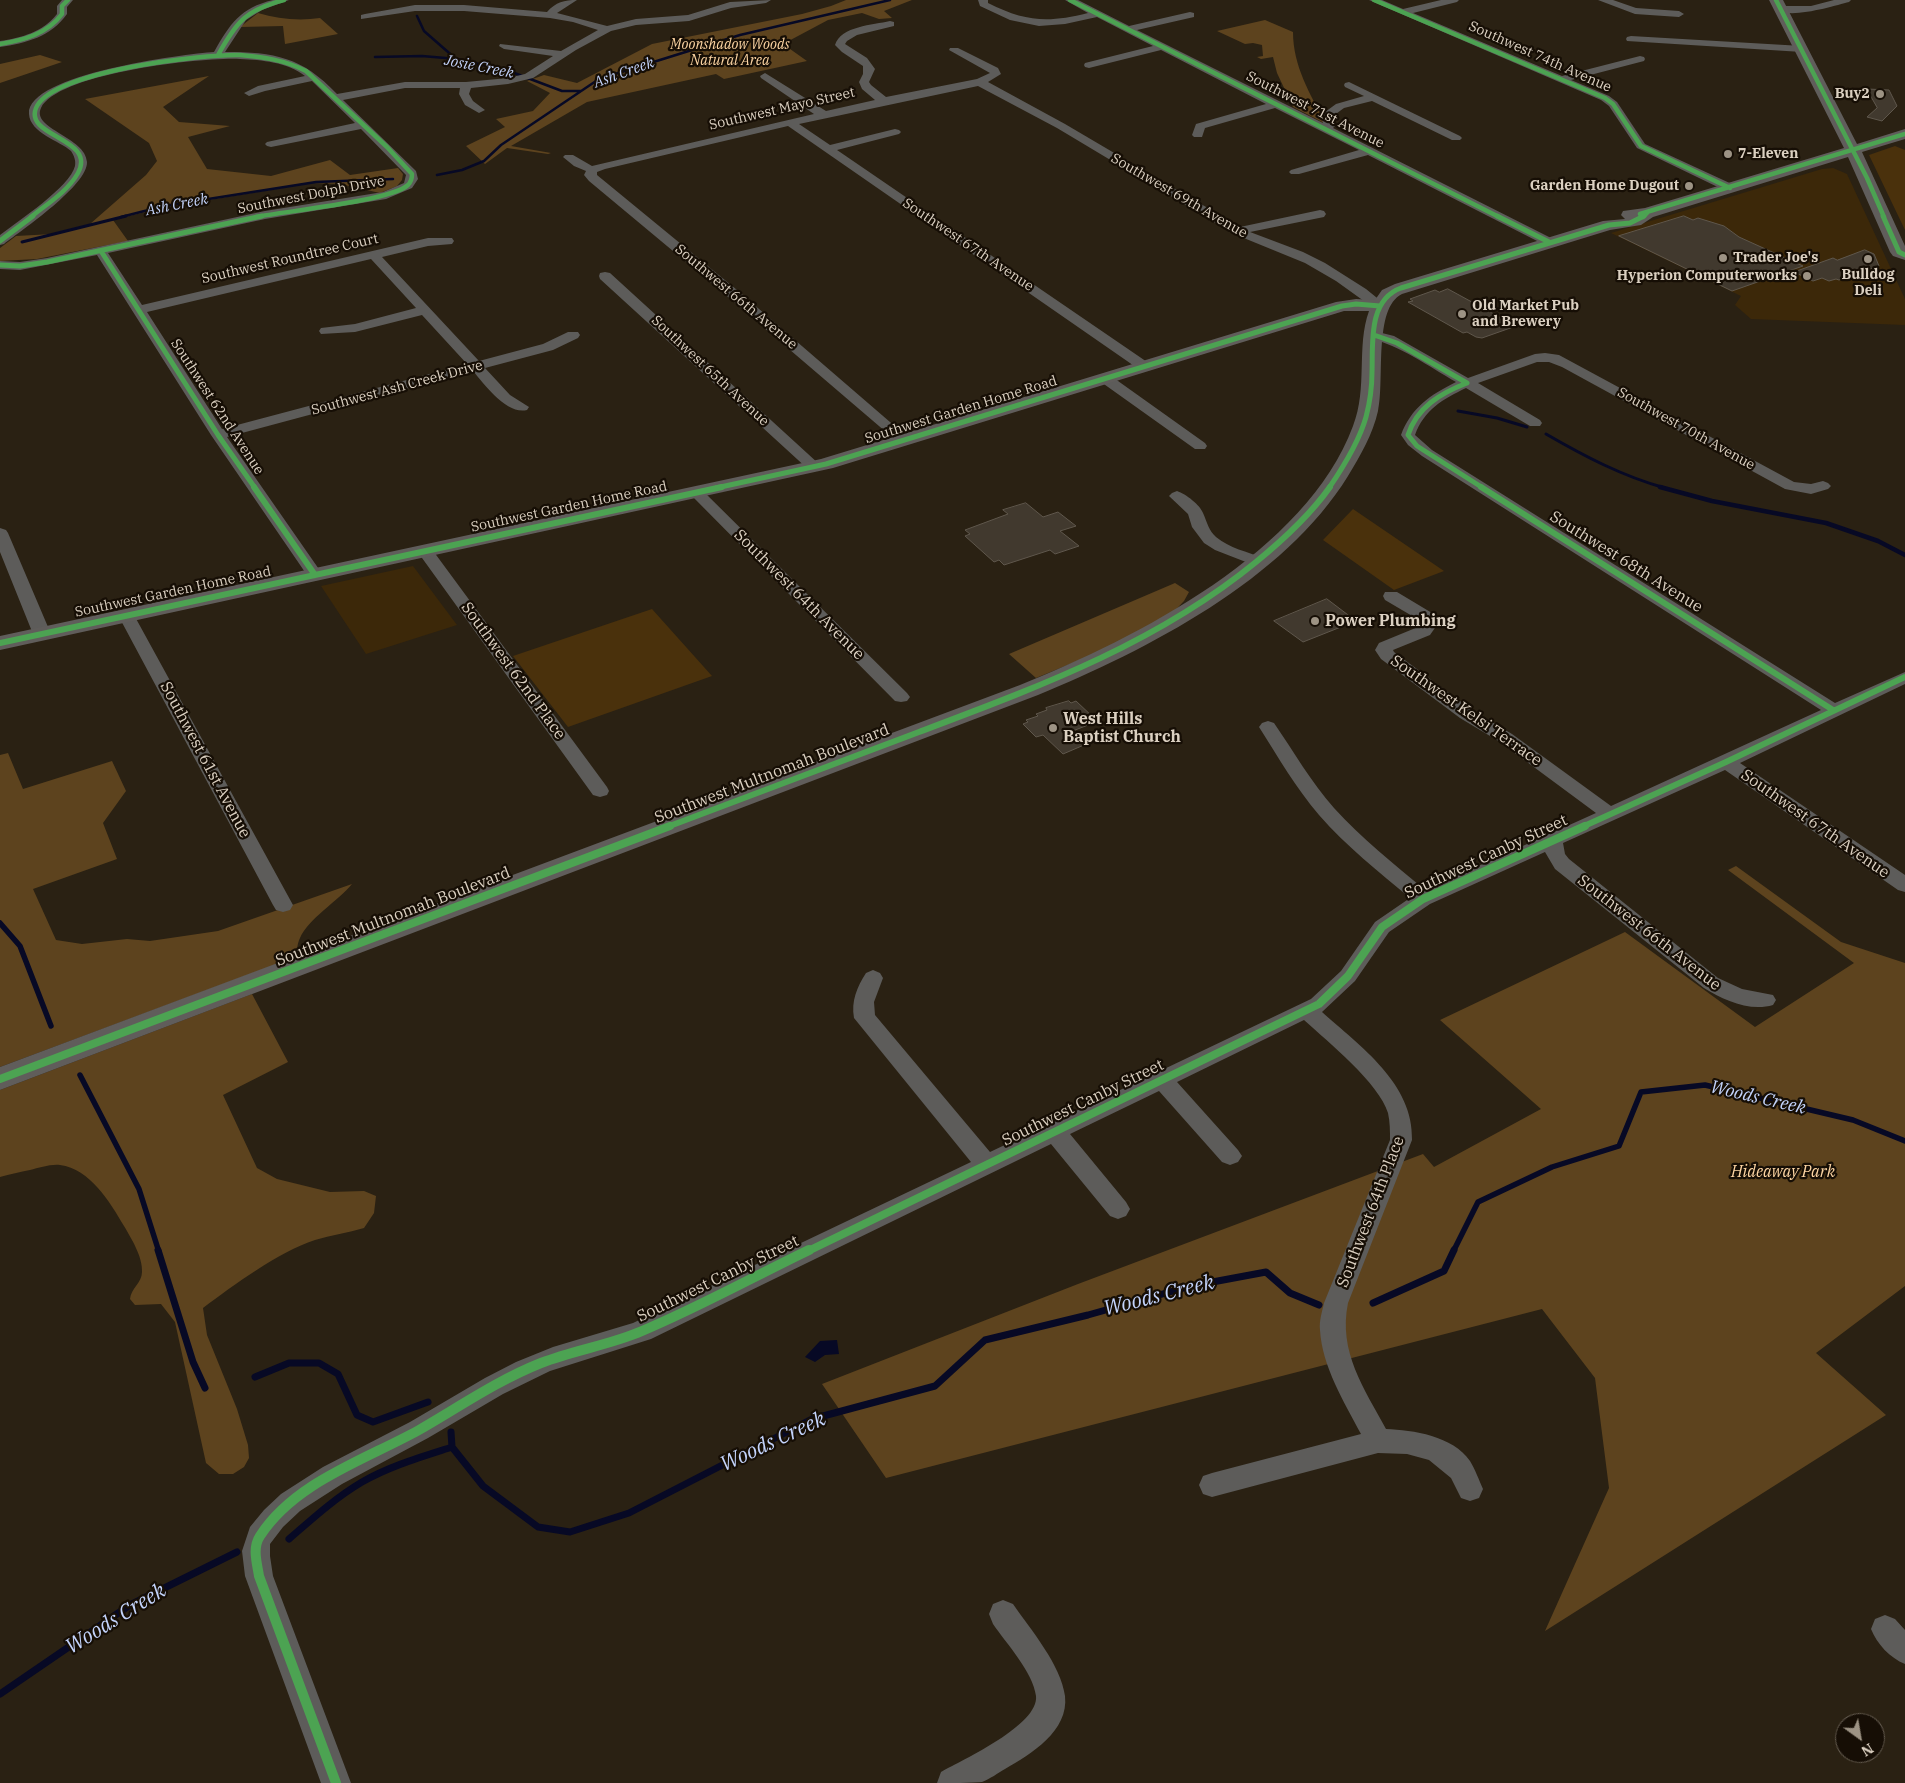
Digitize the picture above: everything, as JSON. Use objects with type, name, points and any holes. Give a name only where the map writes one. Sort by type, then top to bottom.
[{"type":"main road","points":[[1778,4],[1867,178],[1902,254],[1896,256],[1905,275]]},
{"type":"main road","points":[[1840,126],[1868,134],[1905,133]]},
{"type":"main road","points":[[1380,306],[1387,296],[1404,287],[1608,225],[1622,225],[1643,218],[1647,214],[1905,133]]},
{"type":"main road","points":[[1810,164],[1839,165],[1867,178]]},
{"type":"main road","name":"Southwest Garden Home Road","points":[[0,643],[814,467],[905,441],[1342,306],[1352,304],[1380,306]]},
{"type":"main road","name":"Southwest Multnomah Boulevard","points":[[0,1079],[626,844],[1068,675],[1159,631],[1223,589],[1257,561],[1295,528],[1335,480],[1355,445],[1368,412],[1375,321],[1380,306]]},
{"type":"street","points":[[0,44],[20,40],[51,27],[62,14],[62,6],[68,0]]},
{"type":"street","points":[[218,55],[235,25],[243,16],[263,6],[284,0]]},
{"type":"street","points":[[464,8],[477,0]]},
{"type":"street","points":[[550,15],[556,8],[572,0]]},
{"type":"street","points":[[335,98],[405,85],[466,85],[508,82],[529,76],[607,29],[636,22],[689,18],[730,6],[766,0]]},
{"type":"street","points":[[982,0],[983,4],[1004,16],[1029,23],[1054,23],[1098,14]]},
{"type":"street","name":"Southwest 71st Avenue","points":[[1070,0],[1549,242]]},
{"type":"street","name":"Southwest 74th Avenue","points":[[1374,0],[1562,79],[1611,102],[1639,144],[1644,148],[1730,188]]},
{"type":"street","points":[[1403,12],[1454,0]]},
{"type":"street","points":[[1602,0],[1635,11],[1679,14]]},
{"type":"street","points":[[1778,4],[1811,8],[1846,0]]},
{"type":"street","points":[[365,17],[415,8],[464,8],[550,15],[574,19],[607,29]]},
{"type":"street","points":[[1127,29],[1190,15]]},
{"type":"street","points":[[884,101],[866,87],[864,82],[871,69],[868,64],[840,45],[842,39],[853,33],[890,24]]},
{"type":"street","points":[[1631,39],[1802,49]]},
{"type":"street","points":[[504,46],[563,54]]},
{"type":"street","points":[[1089,65],[1162,47]]},
{"type":"street","points":[[954,50],[996,72],[994,77],[980,82]]},
{"type":"street","points":[[970,58],[989,54]]},
{"type":"street","name":"Southwest Dolph Drive","points":[[0,265],[33,265],[265,215],[377,197],[408,185],[412,179],[412,174],[314,77],[302,69],[277,60],[218,55],[180,59],[78,80],[44,98],[36,108],[35,117],[40,126],[74,146],[79,154],[81,164],[70,184],[15,229]]},
{"type":"street","points":[[1562,79],[1640,59]]},
{"type":"street","points":[[765,76],[824,115]]},
{"type":"street","points":[[249,93],[262,88],[314,77]]},
{"type":"street","name":"Southwest Mayo Street","points":[[592,170],[607,164],[884,101],[980,82]]},
{"type":"street","name":"Southwest 69th Avenue","points":[[980,82],[1061,126],[1238,231],[1255,240],[1301,257],[1363,292],[1380,306]]},
{"type":"street","points":[[466,85],[464,94],[469,103],[478,110]]},
{"type":"street","points":[[1349,85],[1456,138]]},
{"type":"street","points":[[1326,128],[1329,126],[1327,115],[1334,109],[1374,97]]},
{"type":"street","points":[[1198,135],[1200,126],[1204,124],[1277,104]]},
{"type":"street","name":"Southwest 67th Avenue","points":[[790,123],[1146,367]]},
{"type":"street","points":[[271,144],[363,125]]},
{"type":"street","points":[[827,149],[895,132]]},
{"type":"street","points":[[1295,172],[1370,151]]},
{"type":"street","name":"Southwest 66th Avenue","points":[[569,157],[578,164],[592,170],[590,175],[592,178],[732,293],[905,441]]},
{"type":"street","points":[[1238,231],[1320,214]]},
{"type":"street","points":[[0,228],[15,229]]},
{"type":"street","points":[[0,241],[15,229]]},
{"type":"street","name":"Southwest Roundtree Court","points":[[139,310],[428,242],[448,241]]},
{"type":"street","name":"Southwest 62nd Avenue","points":[[101,251],[218,435],[315,575]]},
{"type":"street","points":[[374,255],[504,398],[522,407]]},
{"type":"street","name":"Southwest 65th Avenue","points":[[605,276],[814,467]]},
{"type":"street","points":[[326,331],[355,328],[425,310]]},
{"type":"street","name":"Southwest Ash Creek Drive","points":[[218,435],[548,347],[573,335]]},
{"type":"street","points":[[1374,335],[1397,343],[1535,423]]},
{"type":"street","name":"Southwest 70th Avenue","points":[[1467,383],[1533,359],[1551,358],[1567,364],[1790,486],[1810,489],[1823,486]]},
{"type":"street","points":[[1106,379],[1200,446]]},
{"type":"street","name":"Southwest 68th Avenue","points":[[1467,383],[1455,387],[1429,405],[1412,423],[1408,435],[1417,446],[1833,710]]},
{"type":"street","name":"Southwest 64th Avenue","points":[[696,492],[901,697]]},
{"type":"street","points":[[1177,496],[1195,512],[1200,527],[1210,540],[1221,547],[1257,561]]},
{"type":"street","points":[[0,533],[42,634]]},
{"type":"street","name":"Southwest 62nd Place","points":[[425,551],[600,791]]},
{"type":"street","name":"Southwest Kelsi Terrace","points":[[1391,596],[1426,617],[1429,625],[1424,631],[1385,647],[1384,650],[1387,655],[1466,714],[1506,738],[1609,814]]},
{"type":"street","name":"Southwest 61st Avenue","points":[[126,615],[284,905]]},
{"type":"street","name":"Southwest Canby Street","points":[[336,1783],[259,1576],[256,1558],[259,1536],[281,1511],[312,1488],[418,1430],[490,1387],[542,1363],[642,1331],[1319,1004],[1340,986],[1382,927],[1423,899],[1726,762],[1905,677]]},
{"type":"street","points":[[1886,685],[1905,696]]},
{"type":"street","points":[[1268,727],[1308,788],[1326,811],[1360,845],[1423,899]]},
{"type":"street","name":"Southwest 67th Avenue","points":[[1726,762],[1905,885]]},
{"type":"street","name":"Southwest 66th Avenue","points":[[1553,841],[1555,855],[1562,864],[1710,983],[1735,996],[1746,999],[1765,1000]]},
{"type":"street","points":[[873,978],[863,1000],[862,1009],[865,1018],[987,1165]]},
{"type":"street","name":"Southwest 64th Place","points":[[1307,1010],[1383,1084],[1396,1103],[1402,1122],[1401,1140],[1336,1303],[1332,1318],[1334,1344],[1342,1367],[1378,1441]]},
{"type":"street","name":"Southwest Canby Street","points":[[1162,1080],[1230,1156]]},
{"type":"street","name":"Southwest Canby Street","points":[[1055,1132],[1118,1209]]},
{"type":"street","points":[[1212,1484],[1378,1441],[1407,1442],[1436,1450],[1452,1460],[1460,1470],[1470,1489]]},
{"type":"street","points":[[952,1783],[1020,1742],[1041,1724],[1047,1715],[1050,1695],[1047,1686],[1036,1664],[1003,1614]]},
{"type":"street","points":[[1885,1629],[1905,1650]]},
{"type":"shaded area","points":[[1895,146],[1905,150],[1905,230],[1869,155]]},
{"type":"shaded area","points":[[1833,168],[1847,174],[1905,299],[1905,325],[1751,319],[1735,305],[1741,296],[1611,233],[1822,169]]},
{"type":"shaded area","points":[[1353,509],[1444,571],[1394,590],[1323,540]]},
{"type":"shaded area","points":[[413,566],[457,625],[366,654],[321,586]]},
{"type":"shaded area","points":[[652,609],[712,676],[568,727],[513,656]]},
{"type":"green space","name":"Moonshadow Woods Natural Area","points":[[846,0],[912,0],[884,11],[892,18],[879,19],[862,13],[828,20],[783,44],[807,61],[724,79],[716,74],[587,102],[511,146],[551,153],[548,154],[507,148],[485,164],[466,146],[505,127],[496,119],[533,111],[550,93],[527,81],[544,75],[577,83],[652,44],[802,14]]},
{"type":"green space","points":[[258,13],[289,19],[320,18],[338,34],[285,44],[283,26],[240,27]]},
{"type":"green space","points":[[1265,20],[1293,32],[1299,68],[1326,124],[1293,107],[1277,73],[1273,57],[1261,59],[1257,57],[1263,56],[1262,45],[1245,44],[1217,31]]},
{"type":"green space","points":[[40,55],[62,62],[0,83],[0,64]]},
{"type":"green space","points":[[209,76],[163,107],[179,122],[230,126],[188,137],[207,169],[271,176],[330,160],[350,175],[398,168],[403,174],[402,180],[397,186],[380,193],[340,184],[313,183],[166,207],[113,220],[128,241],[37,259],[0,261],[0,248],[16,236],[53,234],[90,224],[146,175],[157,161],[149,143],[85,99]]},
{"type":"green space","points":[[1175,583],[1189,592],[1184,601],[1169,617],[1087,657],[1036,678],[1009,654]]},
{"type":"green space","points":[[8,753],[23,789],[112,761],[126,791],[103,823],[117,859],[33,889],[56,940],[82,944],[127,939],[150,941],[218,931],[352,884],[316,917],[304,931],[298,943],[296,957],[0,1067],[0,755]]},
{"type":"green space","name":"Hideaway Park","points":[[1736,866],[1841,942],[1905,963],[1905,1286],[1816,1353],[1886,1415],[1545,1631],[1609,1488],[1595,1378],[1542,1309],[886,1478],[822,1384],[1078,1284],[1423,1154],[1434,1167],[1541,1109],[1440,1020],[1625,932],[1755,1027],[1854,963],[1728,870]]},
{"type":"green space","points":[[252,994],[288,1062],[223,1095],[257,1168],[277,1179],[330,1192],[364,1191],[376,1196],[374,1213],[364,1228],[315,1240],[286,1252],[228,1289],[203,1308],[207,1335],[237,1409],[248,1445],[249,1458],[244,1467],[233,1474],[219,1474],[206,1463],[175,1322],[161,1304],[135,1305],[130,1299],[142,1276],[141,1260],[130,1236],[106,1197],[81,1173],[60,1165],[45,1166],[0,1177],[0,1090]]},
{"type":"water","points":[[837,1340],[839,1354],[825,1355],[815,1362],[805,1357],[820,1341]]},
{"type":"building","points":[[1867,89],[1889,90],[1897,106],[1882,121],[1867,117],[1877,108]]},
{"type":"building","name":"Trader Joe's","points":[[1684,216],[1693,220],[1698,218],[1724,226],[1739,237],[1803,266],[1732,291],[1619,236]]},
{"type":"building","points":[[1865,250],[1874,254],[1879,266],[1839,280],[1829,281],[1822,278],[1813,281],[1794,272],[1833,258],[1837,260]]},
{"type":"building","name":"Old Market Pub and Brewery","points":[[1448,289],[1516,326],[1482,338],[1476,337],[1467,332],[1463,333],[1408,302],[1413,301],[1410,299],[1435,290],[1439,292]]},
{"type":"building","points":[[1026,503],[1043,517],[1058,512],[1076,526],[1060,531],[1079,546],[1055,554],[1050,550],[1004,565],[999,560],[994,562],[965,536],[970,534],[965,530],[1008,514],[1003,510]]},
{"type":"building","name":"Power Plumbing","points":[[1327,599],[1356,621],[1303,642],[1274,621]]},
{"type":"building","name":"West Hills Baptist Church","points":[[1069,701],[1071,703],[1076,701],[1094,718],[1088,720],[1090,722],[1086,724],[1088,725],[1070,732],[1084,745],[1063,754],[1043,735],[1036,737],[1023,724],[1028,722],[1026,720],[1038,716],[1036,714],[1047,710],[1046,708]]},
{"type":"waterway","name":"Ash Creek","points":[[437,175],[462,170],[484,161],[501,145],[599,79],[740,35],[890,0]]},
{"type":"waterway","points":[[417,16],[424,31],[456,59]]},
{"type":"waterway","name":"Josie Creek","points":[[375,57],[422,56],[456,59]]},
{"type":"waterway","name":"Josie Creek","points":[[456,59],[509,71],[562,91],[581,91]]},
{"type":"waterway","name":"Ash Creek","points":[[121,217],[164,206],[316,182],[393,179]]},
{"type":"waterway","name":"Ash Creek","points":[[22,242],[126,216]]},
{"type":"waterway","points":[[1458,411],[1497,418],[1527,427]]},
{"type":"waterway","points":[[1546,434],[1604,465],[1634,478],[1665,488]]},
{"type":"waterway","points":[[1660,487],[1712,501],[1826,523],[1878,541],[1905,555]]},
{"type":"waterway","points":[[0,923],[20,946],[51,1026]]},
{"type":"waterway","points":[[80,1075],[139,1189],[159,1252]]},
{"type":"waterway","name":"Woods Creek","points":[[1454,1250],[1478,1202],[1552,1167],[1619,1146],[1641,1092],[1705,1085],[1853,1120],[1905,1141]]},
{"type":"waterway","points":[[158,1250],[193,1362],[205,1388]]},
{"type":"waterway","name":"Woods Creek","points":[[1373,1303],[1444,1271],[1454,1250]]},
{"type":"waterway","name":"Woods Creek","points":[[452,1447],[483,1486],[538,1527],[570,1532],[629,1513],[812,1419],[935,1386],[985,1340],[1088,1315],[1191,1286],[1266,1272],[1290,1293],[1319,1305]]},
{"type":"waterway","points":[[255,1377],[289,1363],[319,1363],[338,1374],[357,1415],[373,1422],[428,1402]]},
{"type":"waterway","points":[[451,1432],[452,1447]]},
{"type":"waterway","name":"Woods Creek","points":[[289,1539],[315,1516],[362,1482],[417,1458],[452,1447]]},
{"type":"waterway","name":"Woods Creek","points":[[0,1694],[130,1605],[237,1552]]},
{"type":"cycle path","points":[[0,44],[35,35],[50,27],[62,14],[62,6],[68,0]]},
{"type":"cycle path","points":[[218,55],[236,24],[249,12],[284,0]]},
{"type":"cycle path","points":[[1070,0],[1549,242]]},
{"type":"cycle path","points":[[1374,0],[1605,98],[1613,104],[1641,146],[1730,188]]},
{"type":"cycle path","points":[[1776,0],[1867,178],[1899,252],[1905,255]]},
{"type":"cycle path","points":[[0,241],[60,193],[71,182],[81,164],[75,148],[36,121],[34,114],[36,107],[47,96],[66,86],[91,77],[149,63],[201,56],[239,55],[280,61],[300,68],[317,80],[387,147],[412,174],[412,179],[408,185],[386,195],[265,215],[47,262],[20,266],[0,265]]},
{"type":"cycle path","points":[[1640,214],[1905,134]]},
{"type":"cycle path","points":[[0,1079],[1029,690],[1094,663],[1124,648],[1184,614],[1240,575],[1289,533],[1310,512],[1328,489],[1351,452],[1366,417],[1372,388],[1373,338],[1376,316],[1389,294],[1401,288],[1609,225],[1635,222],[1647,213]]},
{"type":"cycle path","points":[[101,251],[218,435],[315,575]]},
{"type":"cycle path","points":[[0,643],[826,464],[1342,306],[1356,304],[1380,306]]},
{"type":"cycle path","points":[[1374,335],[1397,343],[1467,383]]},
{"type":"cycle path","points":[[1467,383],[1440,396],[1416,417],[1408,435],[1417,446],[1833,710]]},
{"type":"cycle path","points":[[336,1783],[259,1576],[256,1556],[256,1545],[260,1536],[273,1519],[310,1488],[400,1441],[525,1370],[553,1358],[642,1331],[1319,1004],[1348,976],[1382,927],[1423,899],[1726,762],[1905,677]]},
{"type":"place","name":"Buy2","points":[[1880,94]]},
{"type":"place","name":"7-Eleven","points":[[1728,154]]},
{"type":"place","name":"Garden Home Dugout","points":[[1689,186]]},
{"type":"place","name":"Trader Joe's","points":[[1723,258]]},
{"type":"place","name":"Bulldog Deli","points":[[1868,259]]},
{"type":"place","name":"Hyperion Computerworks","points":[[1807,276]]},
{"type":"place","name":"Old Market Pub and Brewery","points":[[1462,314]]},
{"type":"place","name":"Power Plumbing","points":[[1315,621]]},
{"type":"place","name":"West Hills Baptist Church","points":[[1053,728]]}]
